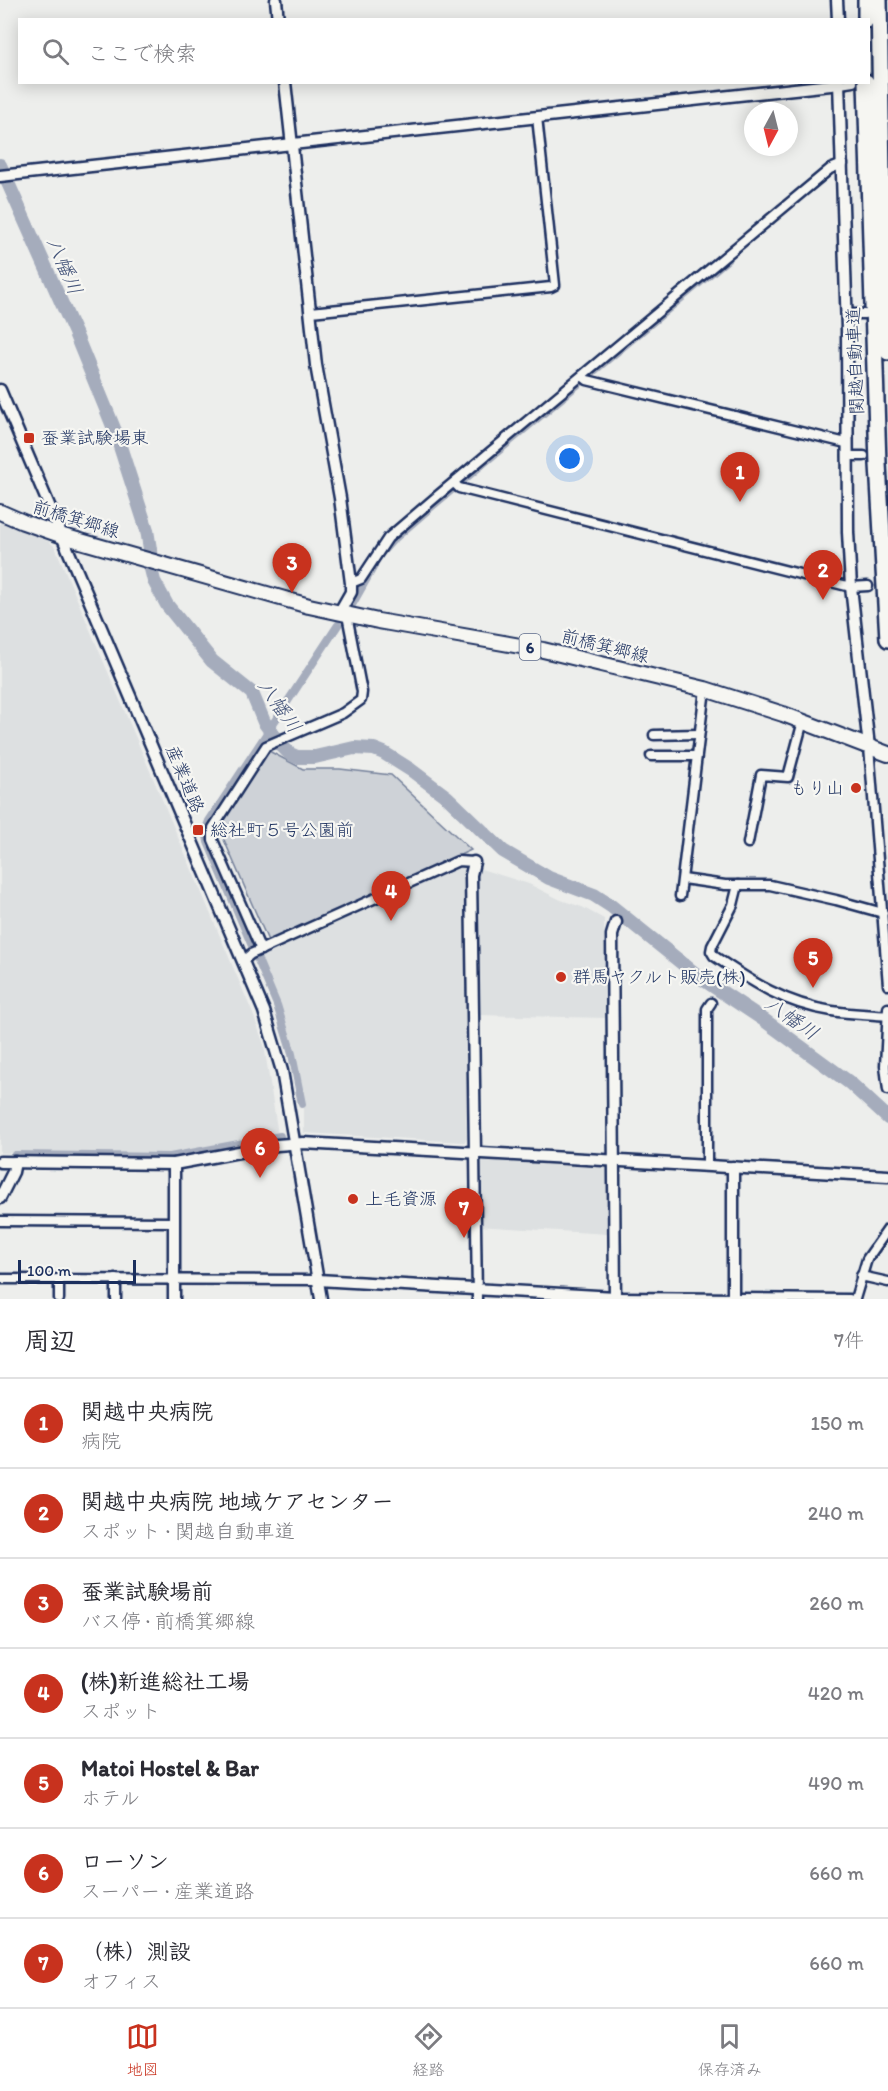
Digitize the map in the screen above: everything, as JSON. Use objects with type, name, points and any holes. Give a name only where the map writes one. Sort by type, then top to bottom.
[{"type":"highway","points":[[866,0],[866,18]]},
{"type":"highway","name":"関越自動車道","points":[[879,0],[888,352]]},
{"type":"highway","name":"関越自動車道","points":[[866,84],[878,464],[888,639]]},
{"type":"main road","name":"前橋箕郷線","points":[[0,512],[63,536],[343,614],[534,648],[705,689],[802,721],[888,754]]},
{"type":"street","points":[[276,0],[278,18]]},
{"type":"street","points":[[837,0],[838,18]]},
{"type":"street","points":[[261,950],[213,840],[214,825],[263,749],[343,713],[361,700],[362,692],[343,614],[351,592],[351,583],[340,498],[318,384],[285,84]]},
{"type":"street","points":[[0,176],[831,84]]},
{"type":"street","points":[[840,84],[847,314],[846,443],[851,587],[869,747],[887,946],[888,985]]},
{"type":"street","points":[[310,312],[555,285],[537,117]]},
{"type":"street","points":[[351,583],[361,579],[388,538],[830,169],[843,164]]},
{"type":"street","points":[[847,314],[864,314]]},
{"type":"street","points":[[582,376],[587,380],[846,443]]},
{"type":"street","name":"産業道路","points":[[0,390],[264,1011],[282,1071],[321,1299]]},
{"type":"street","points":[[847,456],[864,456]]},
{"type":"street","points":[[454,483],[459,488],[851,587],[868,586]]},
{"type":"street","points":[[680,896],[705,689]]},
{"type":"street","points":[[748,843],[761,775],[788,777],[802,721]]},
{"type":"street","points":[[654,735],[699,734]]},
{"type":"street","points":[[651,756],[696,756]]},
{"type":"street","points":[[244,960],[261,950],[458,861],[474,862],[471,875],[476,1294]]},
{"type":"street","points":[[683,879],[738,885],[777,886],[883,914]]},
{"type":"street","points":[[738,885],[733,905],[712,946],[711,951],[714,956],[775,994],[833,1011],[888,1016]]},
{"type":"street","points":[[615,1298],[612,935],[616,922]]},
{"type":"street","points":[[707,1166],[707,1009],[711,1003]]},
{"type":"street","points":[[888,1008],[885,1071],[888,1090]]},
{"type":"street","points":[[0,1162],[174,1164],[294,1143],[888,1176]]},
{"type":"street","points":[[0,1198],[13,1172],[15,1162]]},
{"type":"street","points":[[174,1164],[174,1299]]},
{"type":"street","points":[[733,1167],[733,1297]]},
{"type":"street","points":[[0,1221],[174,1222]]},
{"type":"street","points":[[855,1299],[867,1259],[888,1229]]},
{"type":"street","points":[[861,1276],[888,1282]]},
{"type":"street","points":[[0,1279],[318,1280],[476,1294],[615,1298],[849,1299]]},
{"type":"street","points":[[59,1279],[59,1299]]},
{"type":"street","points":[[116,1279],[116,1299]]},
{"type":"shaded area","points":[[0,519],[50,542],[55,547],[253,1014],[264,1045],[278,1135],[172,1155],[0,1153]]},
{"type":"shaded area","points":[[267,750],[303,769],[340,769],[391,775],[471,850],[269,943],[218,826]]},
{"type":"shaded area","points":[[460,864],[464,867],[467,1139],[464,1142],[304,1133],[304,1103],[296,1058],[284,1015],[259,954]]},
{"type":"shaded area","name":"群馬ヤクルト販売(株)","points":[[481,869],[529,884],[604,919],[606,1018],[478,1015],[476,872]]},
{"type":"shaded area","points":[[481,1158],[603,1163],[607,1169],[608,1234],[477,1226],[477,1162]]},
{"type":"waterway","name":"八幡川","points":[[0,165],[75,333],[115,431],[147,530],[154,581],[167,605],[212,661],[252,693],[264,722],[281,745],[297,757],[315,757],[354,748],[374,749],[384,753],[447,797],[503,851],[549,878],[594,895],[611,906],[698,976],[764,1020],[850,1083],[888,1118]]},
{"type":"waterway","points":[[382,552],[429,509],[727,260]]},
{"type":"waterway","points":[[352,605],[374,566]]},
{"type":"waterway","points":[[302,1104],[292,1054],[277,1005],[208,842],[206,829],[209,821],[338,625]]},
{"type":"waterway","points":[[15,1155],[170,1157],[280,1136]]},
{"type":"waterway","points":[[868,1268],[888,1239]]},
{"type":"place","name":"蚕業試験場東","points":[[29,438]]},
{"type":"place","name":"関越中央病院","points":[[740,502]]},
{"type":"place","name":"蚕業試験場前","points":[[292,593]]},
{"type":"place","name":"関越中央病院 地域ケアセンター","points":[[823,600]]},
{"type":"place","name":"もり山","points":[[856,788]]},
{"type":"place","name":"総社町５号公園前","points":[[198,830]]},
{"type":"place","name":"(株)新進総社工場","points":[[391,921]]},
{"type":"place","name":"群馬ヤクルト販売(株)","points":[[561,977]]},
{"type":"place","name":"Matoi Hostel & Bar","points":[[813,988]]},
{"type":"place","name":"ローソン","points":[[260,1178]]},
{"type":"place","name":"上毛資源","points":[[353,1199]]},
{"type":"place","name":"（株）測設","points":[[464,1238]]}]
